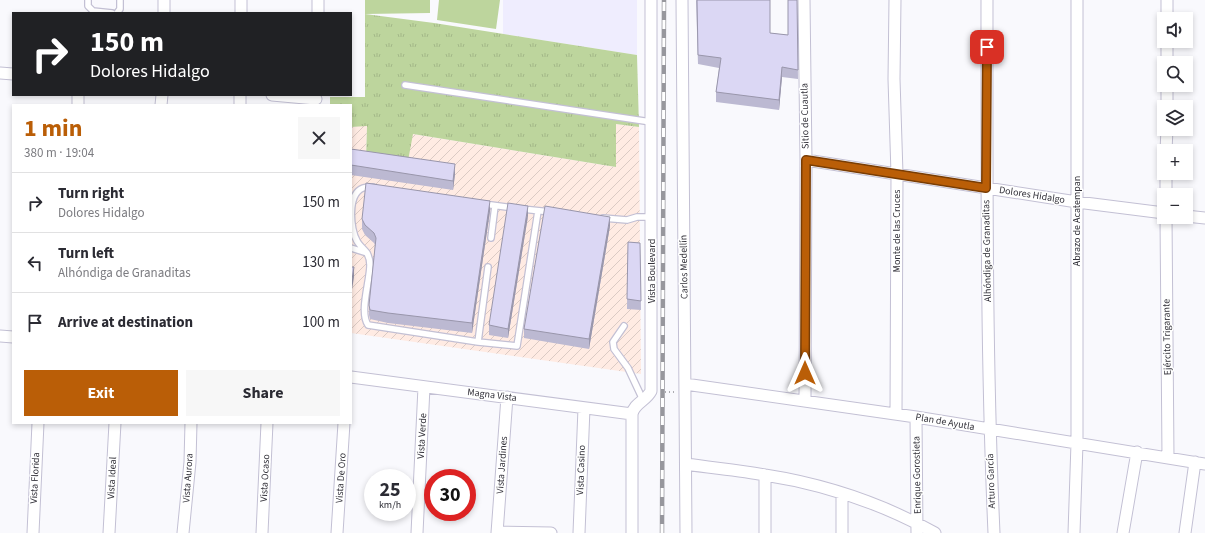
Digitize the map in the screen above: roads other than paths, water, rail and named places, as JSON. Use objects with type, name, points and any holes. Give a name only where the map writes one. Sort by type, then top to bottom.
[{"type":"street","points":[[164,0],[164,12]]},
{"type":"street","points":[[241,0],[241,12]]},
{"type":"street","points":[[318,0],[318,12]]},
{"type":"street","name":"Vista Boulevard","points":[[643,400],[651,391],[651,0]]},
{"type":"street","name":"Carlos Medellín","points":[[682,0],[686,533]]},
{"type":"street","name":"Sitio de Cuautla","points":[[804,0],[806,160],[805,401]]},
{"type":"street","name":"Monte de las Cruces","points":[[894,0],[894,79],[897,174],[896,414]]},
{"type":"street","name":"Alhóndiga de Granaditas","points":[[987,0],[986,188],[989,429]]},
{"type":"street","name":"Abrazo de Acatempan","points":[[1077,0],[1079,443]]},
{"type":"street","points":[[1167,0],[1167,12]]},
{"type":"street","points":[[0,73],[12,74]]},
{"type":"street","points":[[281,96],[316,100]]},
{"type":"street","name":"Dolores Hidalgo","points":[[806,160],[1077,202],[1157,212]]},
{"type":"street","points":[[1193,217],[1205,218]]},
{"type":"street","name":"Ejército Trigarante","points":[[1166,224],[1168,457]]},
{"type":"street","points":[[0,336],[12,337]]},
{"type":"street","name":"Magna Vista","points":[[352,377],[632,414]]},
{"type":"street","name":"Vista Verde","points":[[417,533],[424,387]]},
{"type":"street","name":"Plan de Ayutla","points":[[685,388],[805,401],[896,414],[1200,463]]},
{"type":"street","name":"Vista Jardines","points":[[497,532],[507,397]]},
{"type":"street","points":[[632,533],[632,414],[634,407],[643,400]]},
{"type":"street","name":"Vista Casino","points":[[579,533],[584,408]]},
{"type":"street","name":"Enrique Gorostieta","points":[[916,417],[917,528]]},
{"type":"street","name":"Vista Florida","points":[[33,533],[38,424]]},
{"type":"street","name":"Vista Ideal","points":[[109,533],[115,424]]},
{"type":"street","name":"Vista Aurora","points":[[183,533],[190,462],[191,424]]},
{"type":"street","name":"Vista Ocaso","points":[[262,533],[267,424]]},
{"type":"street","name":"Vista De Oro","points":[[337,533],[344,424]]},
{"type":"street","name":"Arturo García","points":[[989,429],[994,533]]},
{"type":"street","points":[[1074,533],[1079,443]]},
{"type":"street","points":[[1079,443],[1081,533]]},
{"type":"street","points":[[1123,533],[1137,452]]},
{"type":"street","points":[[1185,533],[1200,463]]},
{"type":"street","points":[[686,464],[765,475],[802,482],[842,493],[917,528],[934,533]]},
{"type":"street","points":[[765,475],[765,533]]},
{"type":"street","points":[[842,493],[842,533]]},
{"type":"street","points":[[497,532],[551,533]]},
{"type":"lane","points":[[88,0],[88,6],[93,11],[102,12]]},
{"type":"lane","points":[[118,12],[120,9],[120,0]]},
{"type":"lane","points":[[405,85],[651,122]]},
{"type":"lane","points":[[352,203],[357,192],[363,188],[379,188]]},
{"type":"lane","points":[[479,204],[554,213]]},
{"type":"lane","points":[[491,238],[495,206]]},
{"type":"lane","points":[[352,221],[357,240],[367,253],[370,263],[364,311],[365,320],[368,325],[478,342],[517,346],[538,211]]},
{"type":"lane","points":[[593,217],[627,220],[637,217],[651,217]]},
{"type":"lane","points":[[352,248],[367,253]]},
{"type":"lane","points":[[478,342],[488,267]]},
{"type":"lane","points":[[624,326],[613,342],[614,349],[628,368],[643,400]]},
{"type":"railway","points":[[662,533],[664,0]]}]
